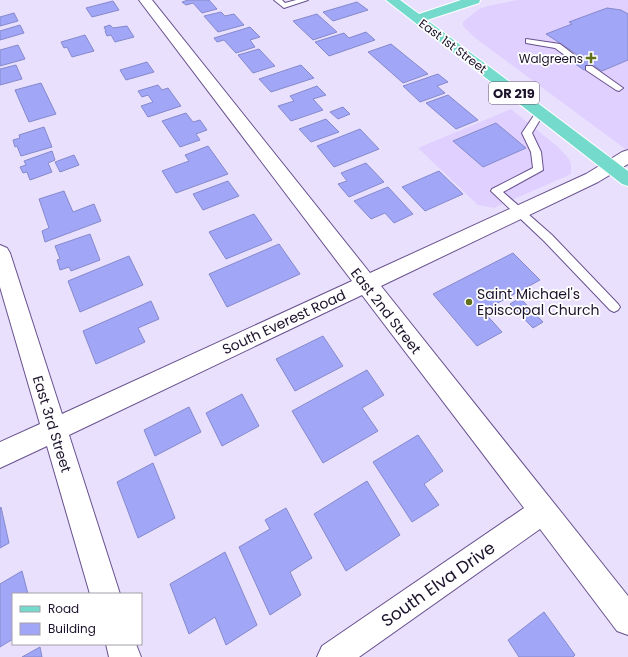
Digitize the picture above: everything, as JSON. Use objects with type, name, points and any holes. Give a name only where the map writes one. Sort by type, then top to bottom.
[{"type":"main road","name":"East 1st Street","points":[[392,0],[628,180]]},
{"type":"main road","points":[[417,19],[474,0]]},
{"type":"street","name":"East 2nd Street","points":[[145,0],[628,620]]},
{"type":"street","name":"South Everest Road","points":[[0,455],[592,178],[628,156]]},
{"type":"street","name":"East 3rd Street","points":[[2,267],[105,593]]},
{"type":"street","name":"South Elva Drive","points":[[333,657],[543,511]]},
{"type":"street","points":[[121,645],[125,657]]},
{"type":"lane","points":[[278,0],[284,6],[304,0]]},
{"type":"lane","points":[[529,41],[557,46],[573,57]]},
{"type":"lane","points":[[589,68],[619,88]]},
{"type":"lane","points":[[540,113],[527,133],[536,152],[538,170],[496,191],[548,238],[614,307]]},
{"type":"shaded area","points":[[517,0],[628,0],[628,151],[474,37],[463,26],[463,22],[479,9]]},
{"type":"shaded area","points":[[511,109],[558,147],[569,159],[571,164],[571,174],[494,208],[478,205],[418,148]]},
{"type":"building","points":[[188,0],[209,0],[217,9],[202,13],[193,3],[186,5],[182,2]]},
{"type":"building","points":[[113,1],[119,10],[92,17],[86,8]]},
{"type":"building","points":[[357,2],[368,10],[333,21],[323,12]]},
{"type":"building","name":"Walgreens","points":[[607,8],[621,10],[628,14],[628,60],[602,71],[594,66],[584,70],[568,59],[578,55],[546,34],[572,24],[569,22]]},
{"type":"building","points":[[221,12],[225,16],[234,14],[244,25],[218,32],[204,16]]},
{"type":"building","points":[[14,13],[18,21],[0,26],[0,17]]},
{"type":"building","points":[[317,14],[337,32],[313,40],[293,21]]},
{"type":"building","points":[[20,25],[24,33],[0,40],[0,31]]},
{"type":"building","points":[[110,25],[113,28],[127,26],[134,37],[115,42],[111,35],[107,36],[105,31],[104,27]]},
{"type":"building","points":[[250,27],[260,37],[250,40],[255,47],[236,53],[224,40],[217,42],[214,38]]},
{"type":"building","points":[[366,32],[375,40],[329,56],[315,42],[344,33],[349,38]]},
{"type":"building","points":[[85,35],[94,51],[72,57],[67,47],[64,48],[61,42]]},
{"type":"building","points":[[391,44],[428,74],[403,83],[368,52]]},
{"type":"building","points":[[18,45],[25,59],[0,66],[0,50]]},
{"type":"building","points":[[259,49],[275,66],[253,73],[238,55]]},
{"type":"building","points":[[147,62],[154,72],[126,80],[120,70]]},
{"type":"building","points":[[16,65],[22,79],[0,85],[0,69]]},
{"type":"building","points":[[301,65],[314,78],[271,92],[259,79]]},
{"type":"building","points":[[438,74],[448,82],[437,86],[445,93],[420,102],[403,86]]},
{"type":"building","points":[[41,83],[56,114],[29,122],[15,90]]},
{"type":"building","points":[[158,85],[162,90],[168,88],[181,106],[148,117],[141,106],[153,102],[148,95],[142,97],[138,91]]},
{"type":"building","points":[[317,86],[326,95],[313,99],[323,110],[291,121],[278,106],[294,101],[290,96]]},
{"type":"building","points":[[448,95],[478,120],[456,129],[426,103]]},
{"type":"building","points":[[343,107],[350,114],[338,119],[330,112]]},
{"type":"building","points":[[186,113],[193,122],[200,120],[207,130],[196,134],[200,140],[180,147],[162,121]]},
{"type":"building","points":[[326,119],[339,132],[311,142],[299,129]]},
{"type":"building","points":[[496,123],[526,148],[483,167],[453,141]]},
{"type":"building","points":[[44,127],[52,147],[21,156],[17,146],[15,147],[13,140],[20,138],[19,135]]},
{"type":"building","points":[[360,129],[379,149],[334,167],[317,146]]},
{"type":"building","points":[[208,146],[228,174],[176,193],[162,171],[189,161],[185,155]]},
{"type":"building","points":[[52,151],[55,160],[48,163],[52,172],[30,180],[27,172],[23,173],[20,167],[26,165],[24,161]]},
{"type":"building","points":[[74,155],[79,165],[60,172],[55,162]]},
{"type":"building","points":[[366,163],[384,182],[349,197],[338,184],[347,181],[341,173]]},
{"type":"building","points":[[439,171],[463,194],[425,211],[402,187]]},
{"type":"building","points":[[228,181],[239,196],[203,210],[193,194]]},
{"type":"building","points":[[388,187],[413,214],[394,223],[385,213],[371,219],[354,201]]},
{"type":"building","points":[[64,191],[73,212],[94,204],[101,221],[45,242],[42,231],[49,228],[39,199]]},
{"type":"building","points":[[254,214],[272,240],[226,259],[209,232]]},
{"type":"building","points":[[90,234],[100,260],[71,271],[69,267],[60,270],[57,260],[60,259],[55,246]]},
{"type":"building","points":[[279,244],[300,274],[227,307],[209,274]]},
{"type":"building","name":"Saint Michael's Episcopal Church","points":[[513,253],[540,280],[483,311],[502,332],[477,346],[433,294]]},
{"type":"building","points":[[129,256],[143,285],[80,312],[68,281]]},
{"type":"building","points":[[520,298],[543,322],[533,328],[510,304]]},
{"type":"building","points":[[151,301],[159,319],[138,328],[145,342],[96,364],[83,331]]},
{"type":"building","points":[[323,336],[343,366],[295,391],[276,359]]},
{"type":"building","points":[[367,370],[384,395],[362,408],[378,431],[323,463],[292,411]]},
{"type":"building","points":[[242,394],[259,426],[222,446],[206,413]]},
{"type":"building","points":[[189,407],[201,432],[155,456],[144,430]]},
{"type":"building","points":[[418,435],[443,471],[424,484],[439,505],[412,522],[373,462]]},
{"type":"building","points":[[153,463],[175,518],[138,538],[117,482]]},
{"type":"building","points":[[367,481],[400,535],[346,571],[314,514]]},
{"type":"building","points":[[1,507],[9,543],[0,548],[0,508]]},
{"type":"building","points":[[286,508],[312,558],[290,572],[301,595],[270,615],[239,547],[270,529],[265,520]]},
{"type":"building","points":[[225,552],[257,625],[226,645],[215,617],[189,634],[170,584]]},
{"type":"building","points":[[22,571],[28,593],[12,593],[12,640],[0,647],[0,584]]},
{"type":"building","points":[[544,612],[575,655],[573,657],[519,657],[508,640]]},
{"type":"building","points":[[40,647],[42,657],[22,657]]},
{"type":"place","name":"Walgreens","points":[[591,58]]},
{"type":"place","name":"Saint Michael's Episcopal Church","points":[[469,302]]}]
